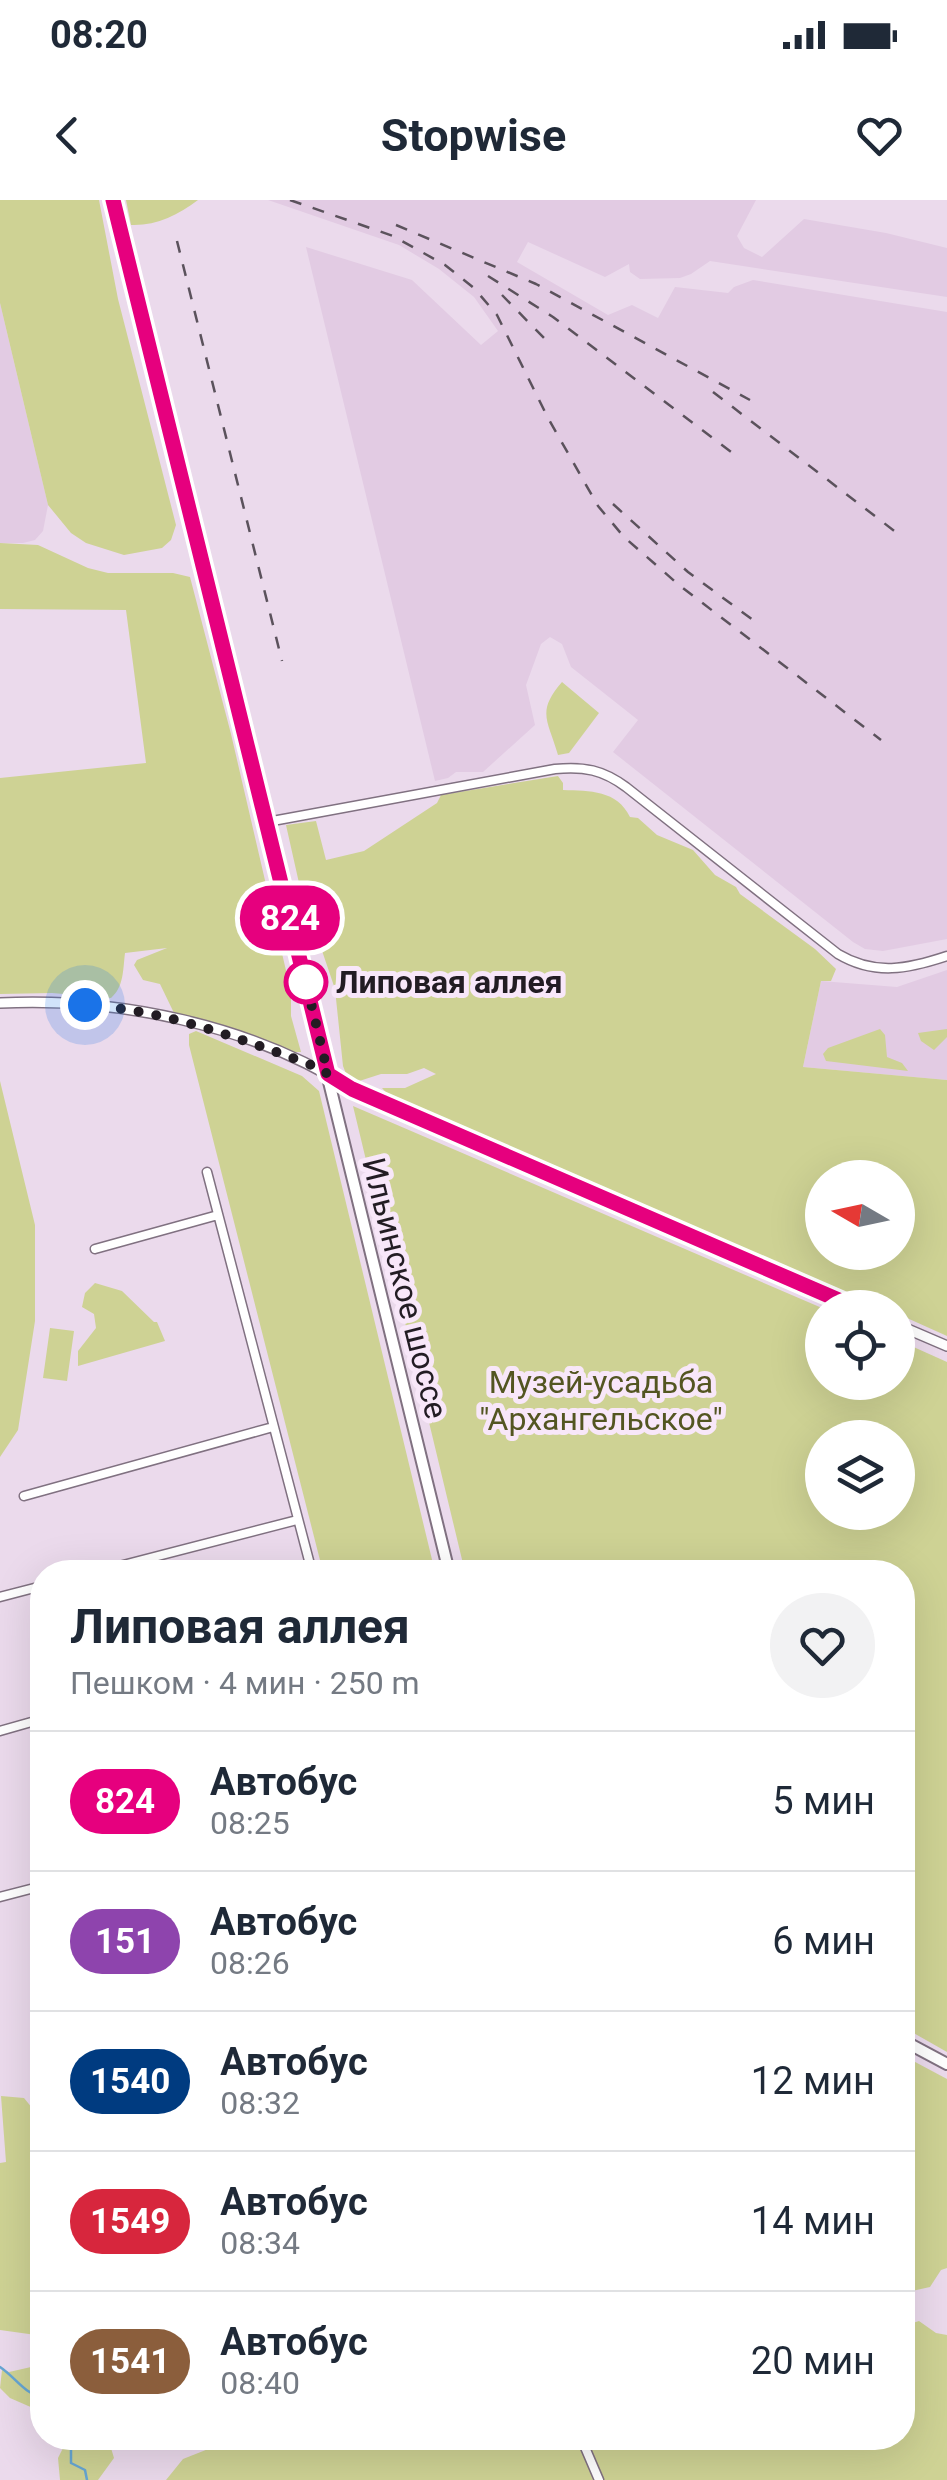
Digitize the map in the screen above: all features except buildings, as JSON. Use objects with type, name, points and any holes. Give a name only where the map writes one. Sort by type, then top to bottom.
[{"type":"main road","name":"Ильинское шоссе","points":[[112,200],[447,1560]]},
{"type":"main road","points":[[915,2047],[947,2064]]},
{"type":"street","points":[[267,822],[584,767],[606,772],[856,964],[897,969],[947,956]]},
{"type":"street","points":[[0,1002],[112,1007],[186,1020],[309,1064],[352,1089],[815,1290]]},
{"type":"street","points":[[206,1172],[309,1560]]},
{"type":"street","points":[[96,1249],[218,1215]]},
{"type":"street","points":[[915,1332],[947,1346]]},
{"type":"street","points":[[24,1496],[273,1426]]},
{"type":"street","points":[[142,1560],[297,1520]]},
{"type":"street","points":[[0,1597],[30,1589]]},
{"type":"street","points":[[0,1731],[30,1723]]},
{"type":"street","points":[[0,1897],[30,1889]]},
{"type":"street","points":[[586,2450],[599,2480]]},
{"type":"shaded area","points":[[268,200],[756,200],[737,236],[744,248],[762,257],[804,219],[947,248],[947,297],[710,261],[680,278],[640,279],[630,272],[629,264],[605,277],[528,242],[517,262],[608,315],[632,305],[658,318],[675,287],[728,293],[753,280],[947,312],[947,939],[883,951],[865,949],[853,942],[613,752],[638,720],[571,667],[562,644],[550,637],[541,644],[526,685],[535,725],[483,772],[456,772],[435,781],[306,247],[412,280],[481,345],[498,331],[474,297],[439,269],[399,245]]},
{"type":"shaded area","points":[[0,303],[48,505],[43,531],[35,540],[23,543],[0,543]]},
{"type":"shaded area","points":[[947,970],[947,1080],[803,1067],[821,981],[897,987]]},
{"type":"green space","points":[[0,200],[99,200],[118,299],[176,525],[171,540],[162,548],[124,555],[86,543],[71,533],[48,505],[0,303]]},
{"type":"green space","points":[[126,200],[198,200],[166,218],[131,225]]},
{"type":"green space","points":[[0,543],[38,545],[108,573],[173,573],[190,577],[231,734],[291,992],[291,1016],[301,1052],[174,1013],[160,984],[143,980],[134,965],[137,960],[167,948],[125,953],[121,983],[111,998],[0,994],[0,778],[146,763],[126,610],[0,609]]},
{"type":"green space","points":[[562,682],[599,713],[569,753],[558,755],[546,717],[549,701]]},
{"type":"green space","points":[[558,776],[563,790],[610,797],[657,835],[693,850],[715,875],[736,887],[836,969],[831,981],[821,981],[803,1067],[947,1080],[947,1336],[915,1322],[915,1290],[841,1290],[390,1097],[382,1088],[405,1088],[436,1074],[424,1068],[407,1074],[381,1074],[350,1084],[343,1066],[335,989],[299,883],[286,825],[316,821],[326,860],[364,851],[437,803],[441,795]]},
{"type":"green space","points":[[880,1029],[885,1035],[887,1057],[902,1063],[908,1071],[826,1061],[823,1054],[828,1048]]},
{"type":"green space","points":[[947,1029],[947,1037],[934,1050],[921,1041],[918,1033]]},
{"type":"green space","points":[[196,1031],[302,1076],[319,1091],[432,1560],[320,1560],[189,1034]]},
{"type":"green space","points":[[0,1081],[35,1225],[35,1321],[18,1430],[0,1457]]},
{"type":"green space","name":"Музей-усадьба \"Архангельское\"","points":[[353,1106],[805,1301],[805,1400],[915,1400],[915,1348],[947,1362],[947,2052],[915,2034],[915,1560],[462,1560]]},
{"type":"green space","points":[[95,1283],[122,1291],[157,1322],[165,1341],[78,1366],[78,1351],[96,1328],[94,1314],[82,1307],[85,1293]]},
{"type":"green space","points":[[50,1328],[74,1331],[67,1381],[43,1378]]},
{"type":"green space","points":[[915,2062],[947,2079],[947,2268],[941,2270],[930,2287],[915,2290]]},
{"type":"green space","points":[[1,2096],[24,2098],[30,2105],[30,2334],[0,2330],[0,2163],[6,2162]]},
{"type":"green space","points":[[915,2322],[947,2335],[947,2480],[166,2480],[183,2459],[206,2450],[915,2450]]},
{"type":"green space","points":[[30,2367],[30,2407],[10,2398],[0,2388],[2,2370]]},
{"type":"green space","points":[[62,2450],[112,2450],[114,2458],[98,2480],[60,2480],[58,2458]]},
{"type":"waterway","points":[[0,2367],[30,2392]]},
{"type":"waterway","points":[[71,2450],[71,2463],[85,2470],[87,2480]]},
{"type":"railway","points":[[290,200],[393,236],[445,265],[474,288],[497,315],[548,418],[598,506],[624,537],[679,585],[881,740]]},
{"type":"railway","points":[[396,225],[536,284],[750,400]]},
{"type":"railway","points":[[177,241],[282,661]]},
{"type":"railway","points":[[488,276],[553,317],[739,458]]},
{"type":"railway","points":[[502,295],[544,338]]},
{"type":"railway","points":[[713,392],[897,533]]},
{"type":"railway","points":[[613,504],[688,572],[757,623]]},
{"type":"bus line","name":"824","points":[[113,200],[328,1074],[352,1089],[815,1290]]},
{"type":"place","name":"Липовая аллея","points":[[306,982]]},
{"type":"route","points":[[85,1005],[186,1020],[328,1074],[306,982]]}]
